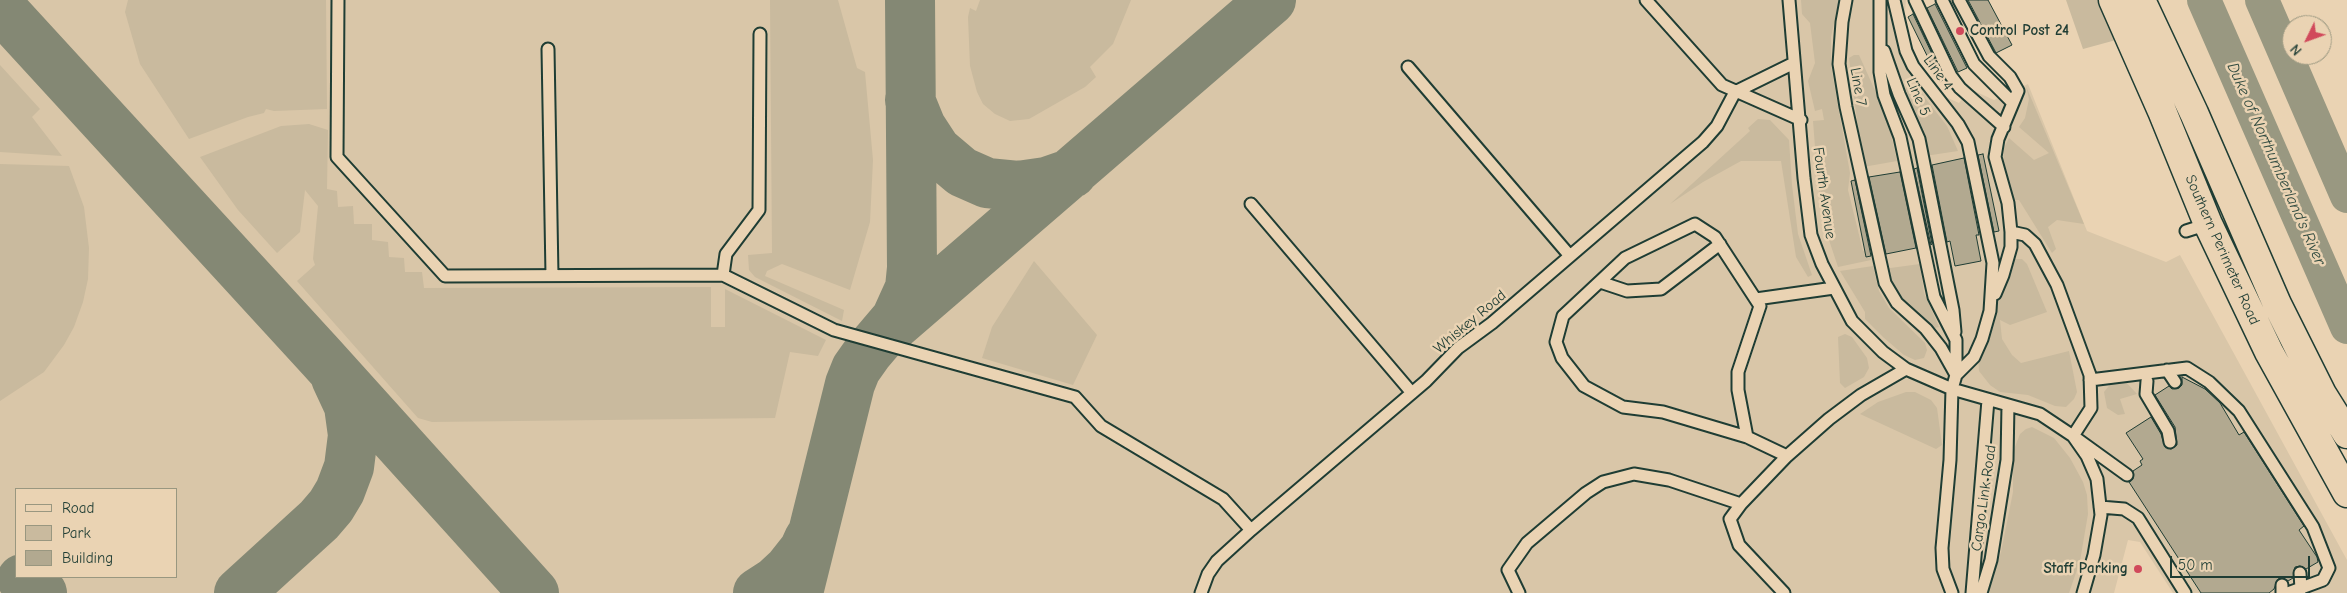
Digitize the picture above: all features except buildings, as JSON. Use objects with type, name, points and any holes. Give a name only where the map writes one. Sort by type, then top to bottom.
[{"type":"street","name":"Southern Perimeter Road","points":[[2113,0],[2162,112],[2197,227],[2347,493]]},
{"type":"street","name":"Southern Perimeter Road","points":[[2141,0],[2194,113],[2277,304],[2322,394],[2347,434]]},
{"type":"lane","points":[[338,0],[337,157],[445,276],[723,275],[834,330],[1075,397],[1101,426],[1223,499],[1251,530]]},
{"type":"lane","points":[[1646,0],[1722,85],[1800,120]]},
{"type":"lane","name":"Fourth Avenue","points":[[1789,0],[1804,178],[1811,235],[1822,264],[1852,320],[1883,352],[1906,369],[1952,389],[2040,414],[2128,475]]},
{"type":"lane","name":"Line 7","points":[[1846,0],[1842,22],[1839,64],[1846,107],[1885,283],[1897,303],[1926,329],[1941,348],[1956,375]]},
{"type":"lane","points":[[1880,0],[1880,72],[1884,95],[1900,137],[1934,297],[1956,340]]},
{"type":"lane","name":"Line 4","points":[[1894,0],[1906,51],[1926,84],[1958,124],[1968,142],[1993,264],[1992,300]]},
{"type":"lane","points":[[1915,0],[1919,12],[1960,88],[2004,127]]},
{"type":"lane","points":[[1942,0],[1974,64],[2013,103]]},
{"type":"lane","points":[[1952,593],[1943,569],[1942,548],[1950,460],[1952,389],[1956,375],[1974,357],[1980,345],[1992,300],[2003,275],[2011,247],[2008,203],[1995,157],[1998,139],[2018,91],[2010,78],[1989,56],[1959,0]]},
{"type":"lane","points":[[723,275],[726,254],[759,210],[760,34]]},
{"type":"lane","name":"Line 5","points":[[1881,40],[1899,94],[1919,139],[1953,310],[1956,340],[1956,375]]},
{"type":"lane","points":[[548,49],[552,275]]},
{"type":"lane","points":[[1735,92],[1794,63]]},
{"type":"lane","points":[[1408,67],[1570,256]]},
{"type":"lane","name":"Whiskey Road","points":[[1201,593],[1208,574],[1217,561],[1251,530],[1412,393],[1458,348],[1492,323],[1703,142],[1717,126],[1735,92]]},
{"type":"lane","points":[[1251,204],[1412,393]]},
{"type":"lane","points":[[1747,437],[1738,390],[1738,372],[1760,306],[1715,237],[1695,224],[1625,258],[1563,316],[1556,342],[1562,358],[1584,386],[1623,407],[1663,412],[1747,437],[1787,456]]},
{"type":"lane","points":[[2011,232],[2025,235],[2035,244],[2056,285],[2090,380],[2091,408],[2073,436],[2087,456],[2097,479],[2101,515],[2094,555],[2083,593]]},
{"type":"lane","points":[[1600,282],[1627,291],[1661,289],[1720,244]]},
{"type":"lane","points":[[1756,299],[1834,288]]},
{"type":"lane","points":[[2090,380],[2144,377],[2167,370],[2187,368],[2209,382],[2239,412],[2314,528],[2329,568],[2323,580],[2301,589],[2284,590]]},
{"type":"lane","points":[[1784,593],[1739,545],[1730,520],[1741,504],[1787,456],[1829,419],[1861,395],[1906,369]]},
{"type":"lane","points":[[2167,370],[2174,382]]},
{"type":"lane","points":[[2144,377],[2156,394]]},
{"type":"lane","points":[[2144,377],[2146,394],[2168,431],[2170,442]]},
{"type":"lane","points":[[1972,593],[1988,400]]},
{"type":"lane","name":"Cargo Link Road","points":[[1981,593],[1991,560],[2007,460],[2008,406]]},
{"type":"lane","points":[[1519,593],[1508,570],[1527,543],[1586,493],[1603,482],[1634,474],[1669,480],[1741,504]]},
{"type":"lane","points":[[2100,506],[2124,509],[2138,518],[2185,593]]},
{"type":"lane","points":[[2300,573],[2301,589]]},
{"type":"shaded area","points":[[0,0],[1906,0],[1904,23],[1920,70],[1939,94],[1959,103],[1970,89],[1994,100],[2028,84],[2087,231],[2166,262],[2180,255],[2347,560],[2347,593],[2173,593],[2140,542],[2128,540],[2114,593],[0,593]]},
{"type":"green space","points":[[128,0],[326,0],[327,109],[274,111],[266,109],[264,113],[189,139],[140,64],[125,12]]},
{"type":"green space","points":[[770,0],[838,0],[857,68],[865,72],[873,160],[870,222],[850,290],[782,264],[767,271],[765,276],[844,310],[842,321],[755,277],[749,270],[748,255],[772,253]]},
{"type":"green space","points":[[980,0],[1131,0],[1113,44],[1090,67],[1096,77],[1085,87],[1029,119],[1010,121],[995,114],[983,104],[977,92],[970,66],[968,17],[970,8],[976,11]]},
{"type":"green space","points":[[1801,0],[1839,0],[1831,37],[1831,66],[1850,173],[1848,190],[1863,251],[1868,252],[1871,260],[1838,267],[1826,231],[1818,186],[1813,121],[1824,120],[1822,109],[1815,111],[1808,81],[1815,63],[1810,23],[1802,14]]},
{"type":"green space","points":[[2066,0],[2098,0],[2116,40],[2083,49]]},
{"type":"green space","points":[[1859,55],[1887,117],[1897,161],[1863,167],[1849,58]]},
{"type":"green space","points":[[0,65],[40,109],[32,117],[62,156],[0,152]]},
{"type":"green space","points":[[1908,85],[1915,85],[1947,126],[1958,151],[1925,156],[1905,90]]},
{"type":"green space","points":[[2026,86],[2084,224],[2057,220],[2048,227],[2056,249],[2052,253],[2019,200],[2012,200],[2003,162],[2004,148],[2009,138],[2034,160],[2049,153],[2019,127],[2025,118],[2029,99]]},
{"type":"green space","points":[[1758,119],[1770,120],[1789,140],[1798,234],[1812,275],[1808,277],[1796,257],[1781,161],[1741,161],[1703,182],[1670,204],[1750,131],[1748,128]]},
{"type":"green space","points":[[309,124],[328,130],[327,189],[337,191],[338,207],[353,206],[354,224],[372,224],[372,240],[388,242],[389,257],[404,258],[405,272],[422,272],[424,288],[711,287],[711,327],[725,327],[725,289],[826,340],[818,356],[790,352],[775,418],[432,422],[418,418],[297,281],[315,265],[313,259],[318,206],[305,190],[300,232],[277,253],[238,210],[200,157],[281,126]]},
{"type":"green space","points":[[0,164],[69,166],[84,207],[89,248],[88,279],[83,302],[74,327],[64,345],[44,372],[0,401]]},
{"type":"green space","points":[[2011,259],[2022,259],[2027,264],[2047,312],[2010,325],[2000,320],[2002,339],[2012,355],[2021,363],[2069,351],[2077,392],[2074,399],[2066,407],[2055,406],[2028,395],[2000,392],[1990,385],[1979,371],[1978,354]]},
{"type":"green space","points":[[1034,261],[1097,335],[1073,385],[982,358],[992,327]]},
{"type":"green space","points":[[1920,264],[1924,293],[1939,327],[1935,328],[1903,305],[1883,269]]},
{"type":"green space","points":[[1873,266],[1879,291],[1889,308],[1925,343],[1927,350],[1924,358],[1915,360],[1904,355],[1865,319],[1865,312],[1840,271]]},
{"type":"green space","points":[[1845,334],[1852,337],[1867,358],[1869,368],[1864,377],[1845,388],[1840,383],[1838,337]]},
{"type":"green space","points":[[2123,379],[2137,394],[2120,399],[2125,414],[2118,415],[2107,408],[2104,392],[2112,382]]},
{"type":"green space","points":[[1906,392],[1915,392],[1931,400],[1937,408],[1942,445],[1936,449],[1860,414],[1878,402]]},
{"type":"green space","points":[[2032,427],[2054,438],[2070,458],[2083,482],[2087,495],[2088,514],[2080,561],[2069,593],[1988,593],[2001,552],[2013,492],[2013,452],[2020,434]]},
{"type":"waterway","name":"Duke of Northumberland's River","points":[[2204,0],[2347,327]]},
{"type":"waterway","points":[[2262,0],[2347,196]]},
{"type":"taxiway","points":[[798,593],[850,384],[856,369],[868,352],[896,319],[910,288],[912,268],[910,0]]},
{"type":"taxiway","points":[[892,327],[1271,0]]},
{"type":"taxiway","points":[[0,7],[321,357],[534,593]]},
{"type":"taxiway","points":[[910,100],[921,127],[936,150],[962,172],[987,183],[1018,186],[1046,182],[1072,173]]},
{"type":"taxiway","points":[[239,593],[319,520],[331,506],[340,491],[349,467],[353,435],[349,406],[336,378]]},
{"type":"taxiway","points":[[758,593],[775,582],[789,569],[804,550],[809,539]]},
{"type":"taxiway","points":[[22,579],[42,593]]},
{"type":"place","name":"Control Post 24","points":[[1960,31]]},
{"type":"place","name":"Staff Parking","points":[[2138,569]]}]
